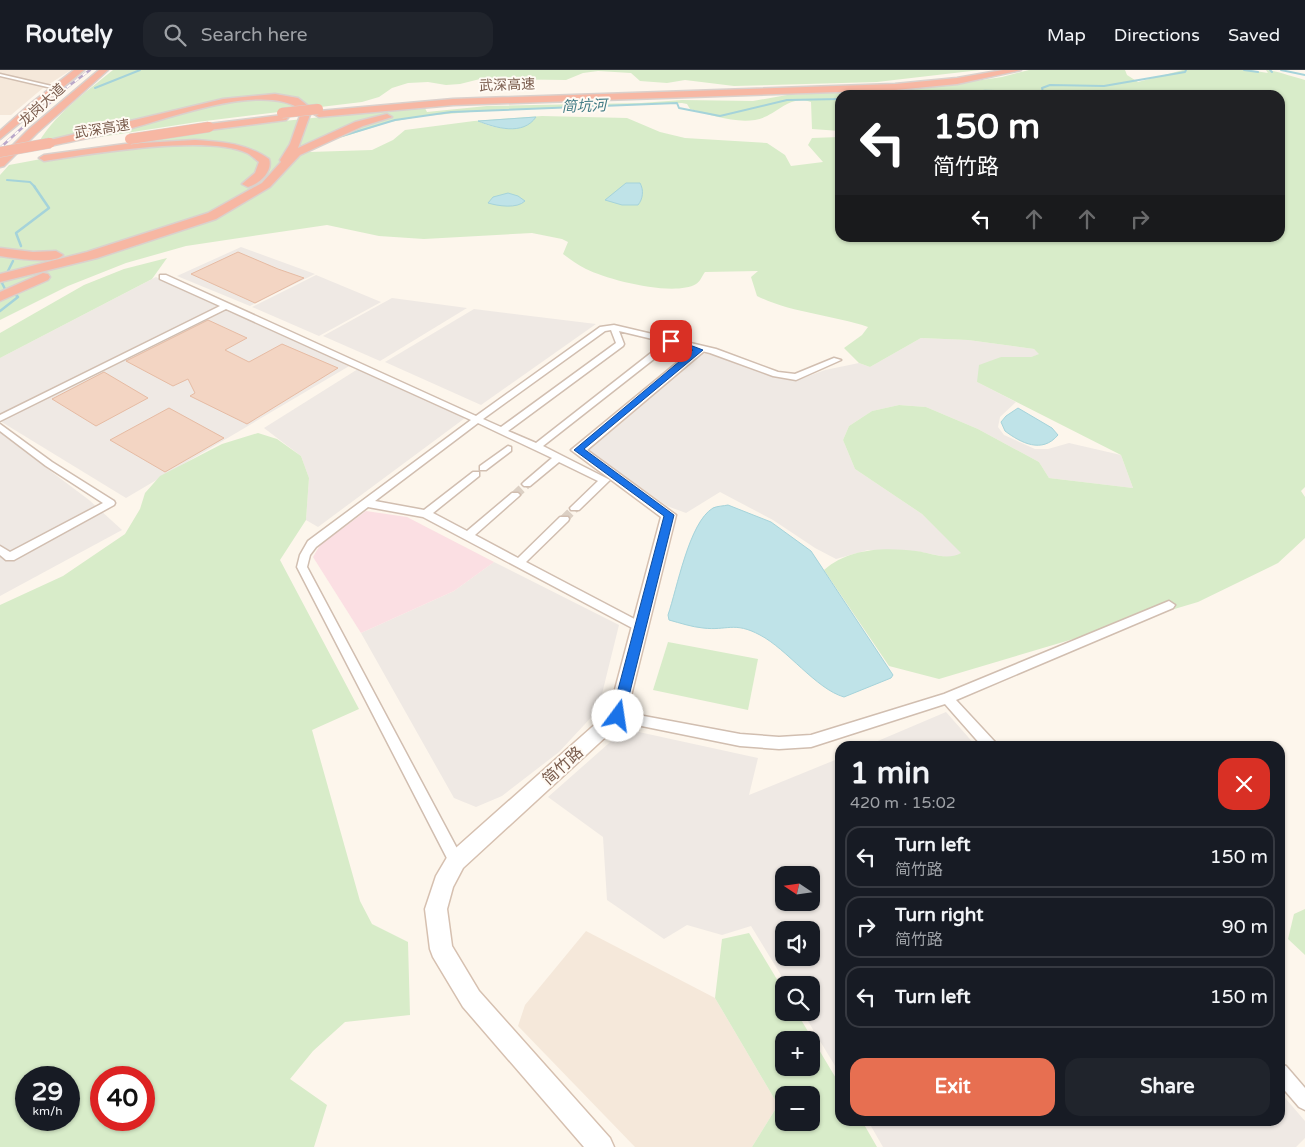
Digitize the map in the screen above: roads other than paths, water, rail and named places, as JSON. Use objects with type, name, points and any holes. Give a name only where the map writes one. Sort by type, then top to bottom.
[{"type":"highway","name":"龙岗大道","points":[[0,136],[80,70]]},
{"type":"highway","name":"龙岗大道","points":[[0,164],[32,131],[104,70]]},
{"type":"highway","name":"武深高速","points":[[315,110],[405,100],[542,90],[745,89],[855,85],[920,81],[994,70]]},
{"type":"highway","name":"武深高速","points":[[0,160],[283,112],[488,101],[894,87],[957,81],[1017,70]]},
{"type":"highway","points":[[45,152],[213,103],[250,98],[279,98],[299,102],[307,109],[295,144],[280,169]]},
{"type":"highway","points":[[0,297],[65,267],[117,247],[212,216],[252,195],[266,185],[296,153],[315,142],[359,124],[413,111],[488,101]]},
{"type":"highway","points":[[40,267],[104,249],[187,216],[253,182],[271,165],[272,160],[266,150],[250,143],[188,134],[184,126],[192,117],[214,110],[243,106],[283,112]]},
{"type":"highway","points":[[0,152],[45,152],[174,143],[209,144],[250,150],[261,155],[265,161],[263,170],[253,182]]},
{"type":"highway","name":"武深高速","points":[[0,156],[45,152]]},
{"type":"highway","points":[[0,164],[18,162]]},
{"type":"highway","points":[[0,252],[15,256],[56,255],[98,248],[137,237]]},
{"type":"highway","points":[[0,276],[117,247]]},
{"type":"street","points":[[0,74],[5,70]]},
{"type":"street","points":[[0,74],[56,88]]},
{"type":"street","points":[[163,277],[478,418],[502,432],[514,444],[537,447],[605,480],[575,508]]},
{"type":"street","points":[[0,418],[228,305]]},
{"type":"street","points":[[502,432],[620,344],[614,327]]},
{"type":"street","points":[[456,861],[302,567],[305,555],[312,544],[478,418],[602,329],[614,327],[699,350],[713,351],[776,374],[796,377],[837,360]]},
{"type":"street","points":[[537,447],[671,341]]},
{"type":"street","points":[[699,350],[578,450],[669,515],[618,716],[740,740],[779,743],[812,742],[947,698],[1169,605]]},
{"type":"street","points":[[0,427],[49,464],[110,503],[10,557],[0,550]]},
{"type":"street","points":[[426,514],[514,444]]},
{"type":"street","points":[[527,484],[558,457]]},
{"type":"street","points":[[468,536],[515,495]]},
{"type":"street","points":[[366,503],[426,514],[640,627]]},
{"type":"street","points":[[519,563],[564,519]]},
{"type":"street","points":[[947,698],[986,741]]},
{"type":"street","name":"简竹路","points":[[601,1147],[471,999],[441,949],[436,909],[444,883],[456,861],[618,716]]},
{"type":"street","points":[[1285,1078],[1305,1101]]},
{"type":"water","points":[[536,117],[524,127],[509,129],[478,121]]},
{"type":"water","points":[[626,183],[640,183],[642,194],[638,205],[622,205],[605,200]]},
{"type":"water","points":[[508,193],[518,196],[525,201],[522,204],[512,206],[488,203],[493,197]]},
{"type":"water","points":[[1018,408],[1052,428],[1058,435],[1052,441],[1045,444],[1032,445],[1005,431],[1001,422]]},
{"type":"water","points":[[728,505],[771,522],[811,551],[893,675],[891,678],[844,697],[833,693],[823,686],[781,649],[751,631],[737,627],[711,629],[669,620],[668,615],[680,573],[697,527],[713,508]]},
{"type":"waterway","name":"简坑河","points":[[95,88],[140,70]]},
{"type":"waterway","name":"简坑河","points":[[1042,90],[1042,88],[1050,85],[1104,86],[1185,72],[1186,70]]},
{"type":"waterway","name":"简坑河","points":[[1244,70],[1258,72]]},
{"type":"waterway","name":"简坑河","points":[[1281,70],[1305,75]]},
{"type":"waterway","name":"简坑河","points":[[342,136],[395,120],[451,112],[677,103],[679,108],[720,116],[787,100],[835,99]]},
{"type":"waterway","points":[[7,180],[30,182],[34,186]]},
{"type":"waterway","points":[[21,246],[16,233],[49,208],[34,186]]},
{"type":"waterway","points":[[5,289],[2,283],[13,261]]},
{"type":"waterway","points":[[0,311],[18,297],[16,295]]},
{"type":"tunnel","points":[[515,495],[527,484]]},
{"type":"tunnel","points":[[564,519],[575,508]]},
{"type":"railway","points":[[0,148],[66,88],[90,70]]}]
